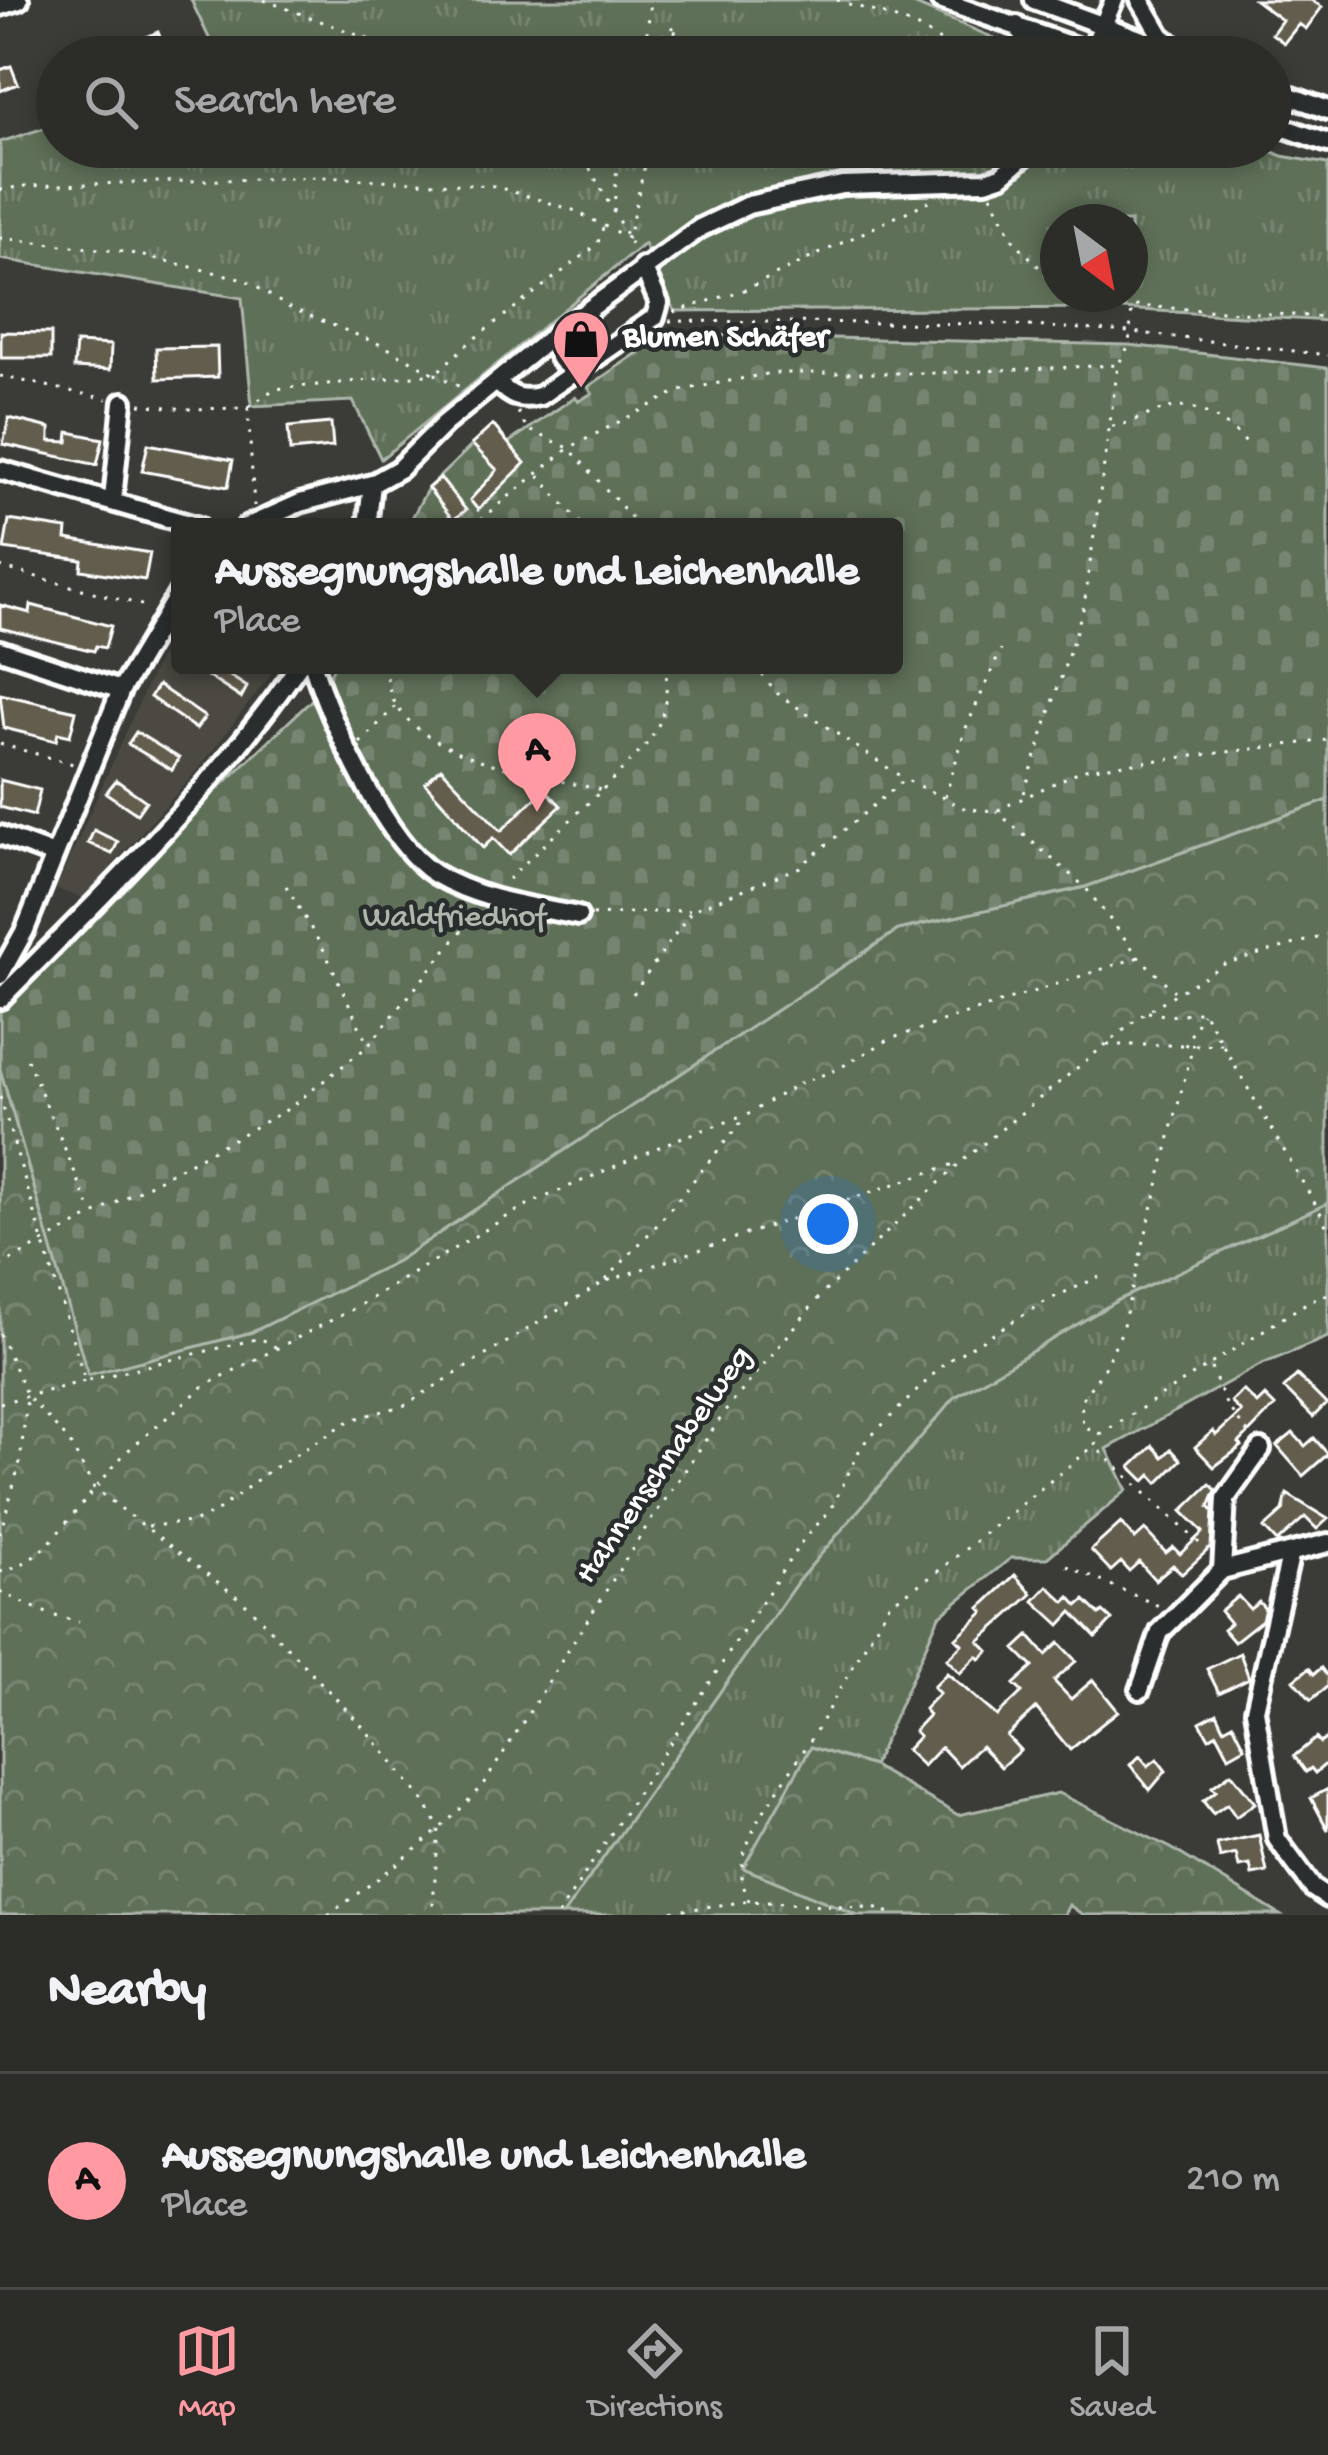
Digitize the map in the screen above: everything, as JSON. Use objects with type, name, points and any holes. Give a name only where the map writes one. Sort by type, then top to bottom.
[{"type":"street","points":[[0,6],[20,0]]},
{"type":"street","points":[[940,0],[1046,36]]},
{"type":"street","points":[[1034,0],[1136,36]]},
{"type":"street","points":[[1101,36],[1114,0]]},
{"type":"street","points":[[1140,0],[1162,36]]},
{"type":"street","points":[[1017,25],[1023,36]]},
{"type":"street","points":[[1292,97],[1328,110]]},
{"type":"street","points":[[1292,130],[1328,143]]},
{"type":"street","points":[[265,518],[300,503],[372,484],[400,470],[444,424],[554,335],[700,228],[748,205],[842,185],[986,182],[1010,168]]},
{"type":"street","points":[[496,382],[510,396],[540,397],[656,317],[659,303],[644,267]]},
{"type":"street","points":[[554,335],[560,361],[581,368]]},
{"type":"street","points":[[112,499],[123,402]]},
{"type":"street","points":[[0,470],[171,518]]},
{"type":"street","points":[[368,518],[372,484]]},
{"type":"street","points":[[0,975],[25,930],[122,690],[171,603]]},
{"type":"street","points":[[0,650],[122,690]]},
{"type":"street","points":[[0,999],[92,909],[206,784],[292,674]]},
{"type":"street","points":[[318,674],[377,811],[430,872],[488,899],[578,916]]},
{"type":"street","points":[[0,835],[53,855]]},
{"type":"street","points":[[1222,1567],[1226,1498],[1261,1449]]},
{"type":"street","points":[[1140,1690],[1160,1632],[1222,1567],[1290,1556],[1328,1543]]},
{"type":"street","points":[[1290,1556],[1255,1710],[1277,1839],[1313,1888],[1328,1898]]},
{"type":"path","points":[[265,0],[361,36]]},
{"type":"path","points":[[647,36],[651,0]]},
{"type":"path","points":[[837,0],[930,36]]},
{"type":"path","points":[[590,168],[644,267]]},
{"type":"path","points":[[614,212],[617,168]]},
{"type":"path","points":[[628,238],[644,168]]},
{"type":"path","points":[[984,168],[1001,222],[1040,267]]},
{"type":"path","points":[[0,190],[322,177],[494,185],[573,210],[628,238]]},
{"type":"path","points":[[656,317],[744,290],[932,200]]},
{"type":"path","points":[[0,376],[123,402],[185,409],[248,408],[274,389],[435,374],[597,245],[604,226]]},
{"type":"path","points":[[0,238],[126,252],[244,279],[288,307],[384,346],[479,396]]},
{"type":"path","points":[[1148,308],[1328,317]]},
{"type":"path","points":[[1023,795],[1084,606],[1118,365],[1131,332],[1132,312]]},
{"type":"path","points":[[656,317],[675,322],[866,321],[1131,332],[1328,355]]},
{"type":"path","points":[[482,518],[569,448],[678,391],[771,373],[934,374],[1118,365]]},
{"type":"path","points":[[510,396],[526,429],[569,448],[632,518]]},
{"type":"path","points":[[1110,426],[1133,424],[1175,406],[1208,413],[1246,443]]},
{"type":"path","points":[[248,408],[251,518]]},
{"type":"path","points":[[538,474],[576,518]]},
{"type":"path","points":[[0,566],[164,612]]},
{"type":"path","points":[[945,799],[966,728],[1001,650]]},
{"type":"path","points":[[386,674],[397,706],[437,744],[482,763],[602,790]]},
{"type":"path","points":[[0,1266],[288,1109],[368,1046],[488,899],[658,731],[668,702],[666,674]]},
{"type":"path","points":[[762,674],[779,695],[905,779],[966,809],[996,811],[1084,769],[1328,740]]},
{"type":"path","points":[[350,752],[397,706]]},
{"type":"path","points":[[0,744],[88,769]]},
{"type":"path","points":[[578,916],[692,910],[800,867],[905,779]]},
{"type":"path","points":[[996,811],[1084,887],[1139,957],[1175,992]]},
{"type":"path","points":[[286,886],[325,952],[368,1046]]},
{"type":"path","points":[[633,994],[692,910]]},
{"type":"path","name":"Hahnenschnabelweg","points":[[328,1915],[465,1807],[488,1779],[645,1529],[727,1409],[822,1294],[961,1162],[1146,1012],[1226,963],[1328,934]]},
{"type":"path","points":[[0,1572],[19,1566],[46,1546],[125,1453],[204,1386],[355,1308],[525,1206],[676,1139],[747,1115],[798,1084],[836,1070],[890,1040],[1139,957]]},
{"type":"path","points":[[1146,1012],[1170,1016],[1203,1012]]},
{"type":"path","points":[[1203,1012],[1324,1219],[1328,1234]]},
{"type":"path","points":[[1185,1046],[1203,1012]]},
{"type":"path","points":[[1103,1045],[1223,1044]]},
{"type":"path","points":[[1101,1434],[1083,1426],[1081,1400],[1102,1372],[1120,1333],[1193,1045]]},
{"type":"path","points":[[26,1059],[93,1214]]},
{"type":"path","points":[[0,1097],[85,1381]]},
{"type":"path","points":[[604,1282],[747,1115]]},
{"type":"path","points":[[148,1526],[194,1522],[219,1510],[262,1475],[351,1420],[405,1405],[604,1282],[961,1162]]},
{"type":"path","points":[[557,1915],[800,1544],[831,1509],[862,1445],[946,1362],[1048,1300],[1099,1277]]},
{"type":"path","points":[[749,1901],[742,1882],[742,1857],[758,1820],[889,1604],[932,1576],[1094,1446],[1101,1434],[1311,1300],[1328,1294]]},
{"type":"path","points":[[0,1334],[27,1396],[69,1441],[94,1488],[260,1618],[417,1791],[439,1828],[432,1915]]},
{"type":"path","points":[[0,1403],[260,1338],[277,1348]]},
{"type":"path","points":[[1210,1366],[1226,1404],[1261,1449]]},
{"type":"path","points":[[0,1534],[20,1462],[27,1396]]},
{"type":"path","points":[[1094,1446],[1222,1567]]},
{"type":"path","points":[[1067,1566],[1178,1614]]},
{"type":"path","points":[[0,1592],[79,1622]]},
{"type":"path","points":[[648,1915],[749,1901],[879,1908],[894,1915]]},
{"type":"shaded area","points":[[171,641],[171,674],[271,674],[197,771],[83,898],[56,889],[159,658]]},
{"type":"green space","points":[[191,0],[904,0],[989,36],[208,36]]},
{"type":"green space","points":[[36,131],[36,168],[1292,168],[1292,158],[1328,164],[1328,321],[1148,311],[1148,204],[1040,204],[1040,308],[675,311],[644,244],[381,459],[353,401],[252,406],[242,298],[0,259],[0,142]]},
{"type":"green space","name":"Waldfriedhof","points":[[665,334],[1129,345],[1328,368],[1328,800],[1085,887],[898,930],[397,1261],[252,1332],[88,1375],[0,1069],[0,1011],[175,830],[321,691],[330,674],[903,674],[903,518],[412,518],[428,488],[493,425],[508,443],[575,397],[579,401],[592,393],[588,387]]},
{"type":"green space","points":[[1328,800],[1328,1203],[1118,1300],[955,1397],[798,1581],[563,1915],[0,1915],[0,1069],[88,1374],[252,1332],[397,1261],[898,930],[1085,887]]},
{"type":"green space","points":[[1328,1203],[1328,1337],[1260,1365],[1107,1449],[1127,1490],[1047,1558],[1011,1558],[939,1616],[873,1766],[810,1748],[744,1868],[858,1915],[563,1915],[798,1581],[955,1397],[1118,1300]]},
{"type":"green space","points":[[811,1747],[873,1766],[958,1815],[1058,1793],[1171,1848],[1280,1915],[1083,1915],[1069,1905],[1064,1915],[858,1915],[743,1868]]},
{"type":"building","points":[[1255,0],[1311,0],[1322,7],[1306,29],[1299,24],[1290,36],[1275,36],[1282,20]]},
{"type":"building","points":[[11,66],[18,84],[0,91],[0,70]]},
{"type":"building","points":[[1,332],[51,333],[51,358],[1,358]]},
{"type":"building","points":[[76,343],[111,345],[110,370],[74,368]]},
{"type":"building","points":[[217,347],[218,377],[157,379],[156,348]]},
{"type":"building","points":[[9,418],[50,428],[50,441],[68,442],[69,432],[103,439],[97,465],[3,444]]},
{"type":"building","points":[[331,423],[333,447],[290,451],[288,427]]},
{"type":"building","points":[[493,425],[525,463],[478,510],[470,500],[497,470],[472,444]]},
{"type":"building","points":[[148,444],[233,460],[228,487],[142,471]]},
{"type":"building","points":[[440,478],[466,510],[451,518],[428,488]]},
{"type":"building","points":[[9,520],[67,529],[66,539],[150,553],[145,580],[81,570],[82,560],[4,549]]},
{"type":"building","points":[[0,605],[30,613],[31,605],[111,626],[105,648],[96,646],[94,651],[0,628]]},
{"type":"building","points":[[204,674],[227,674],[247,687],[241,698]]},
{"type":"building","points":[[158,685],[205,717],[196,729],[150,697]]},
{"type":"building","points":[[0,694],[76,711],[70,736],[58,733],[56,741],[4,728]]},
{"type":"building","points":[[136,732],[179,758],[172,770],[128,744]]},
{"type":"building","points":[[441,768],[501,831],[545,789],[561,806],[509,855],[493,838],[483,848],[425,783]]},
{"type":"building","points":[[0,780],[40,790],[34,816],[0,807]]},
{"type":"building","points":[[116,780],[146,801],[137,814],[106,793]]},
{"type":"building","points":[[94,830],[118,842],[112,854],[88,843]]},
{"type":"building","points":[[1297,1375],[1326,1404],[1313,1417],[1284,1388]]},
{"type":"building","points":[[1243,1390],[1257,1404],[1265,1396],[1275,1406],[1239,1443],[1242,1446],[1214,1467],[1195,1447],[1241,1412],[1231,1402]]},
{"type":"building","points":[[1293,1433],[1305,1446],[1314,1438],[1328,1454],[1303,1476],[1277,1446]]},
{"type":"building","points":[[1153,1446],[1163,1457],[1171,1449],[1181,1460],[1158,1483],[1151,1475],[1145,1481],[1131,1467]]},
{"type":"building","points":[[1210,1484],[1216,1490],[1209,1507],[1213,1511],[1211,1547],[1182,1574],[1173,1565],[1155,1580],[1139,1562],[1129,1571],[1121,1562],[1111,1571],[1091,1550],[1121,1523],[1135,1539],[1145,1530],[1166,1553],[1173,1547],[1180,1554],[1203,1532],[1182,1511]]},
{"type":"building","points":[[1287,1494],[1328,1519],[1317,1529],[1305,1517],[1277,1542],[1264,1528],[1283,1511]]},
{"type":"building","points":[[1015,1575],[1032,1594],[979,1641],[989,1651],[960,1673],[947,1659],[962,1644],[956,1638]]},
{"type":"building","points":[[1048,1586],[1065,1602],[1070,1597],[1078,1606],[1085,1600],[1112,1620],[1096,1637],[1072,1612],[1060,1625],[1034,1601]]},
{"type":"building","points":[[1238,1596],[1250,1609],[1259,1602],[1265,1609],[1262,1620],[1234,1642],[1223,1629],[1230,1623],[1220,1611]]},
{"type":"building","points":[[1029,1636],[1046,1655],[1059,1643],[1076,1661],[1054,1681],[1071,1699],[1093,1680],[1118,1711],[1070,1750],[1036,1708],[1007,1736],[1020,1750],[1001,1767],[981,1746],[959,1766],[941,1747],[923,1766],[906,1750],[919,1736],[914,1731],[929,1715],[924,1709],[939,1693],[933,1687],[947,1673],[997,1716],[1022,1692],[1014,1684],[1033,1667],[1015,1649]]},
{"type":"building","points":[[1240,1653],[1249,1678],[1219,1693],[1207,1669]]},
{"type":"building","points":[[1309,1668],[1314,1674],[1321,1668],[1328,1677],[1328,1686],[1311,1700],[1294,1680]]},
{"type":"building","points":[[1217,1713],[1224,1728],[1233,1723],[1245,1747],[1229,1756],[1217,1733],[1209,1738],[1200,1722]]},
{"type":"building","points":[[1328,1737],[1328,1762],[1315,1773],[1311,1768],[1306,1772],[1294,1756],[1316,1738],[1320,1743]]},
{"type":"building","points":[[1140,1756],[1148,1766],[1157,1759],[1166,1771],[1150,1790],[1130,1765]]},
{"type":"building","points":[[1231,1773],[1255,1803],[1236,1817],[1227,1804],[1213,1814],[1203,1801]]},
{"type":"building","points":[[1328,1789],[1328,1830],[1311,1798]]},
{"type":"building","points":[[1259,1835],[1267,1872],[1252,1875],[1250,1865],[1239,1867],[1236,1854],[1220,1858],[1217,1844]]},
{"type":"place","name":"Blumen Schäfer","points":[[581,390]]},
{"type":"place","name":"Aussegnungshalle und Leichenhalle","points":[[537,812]]}]
